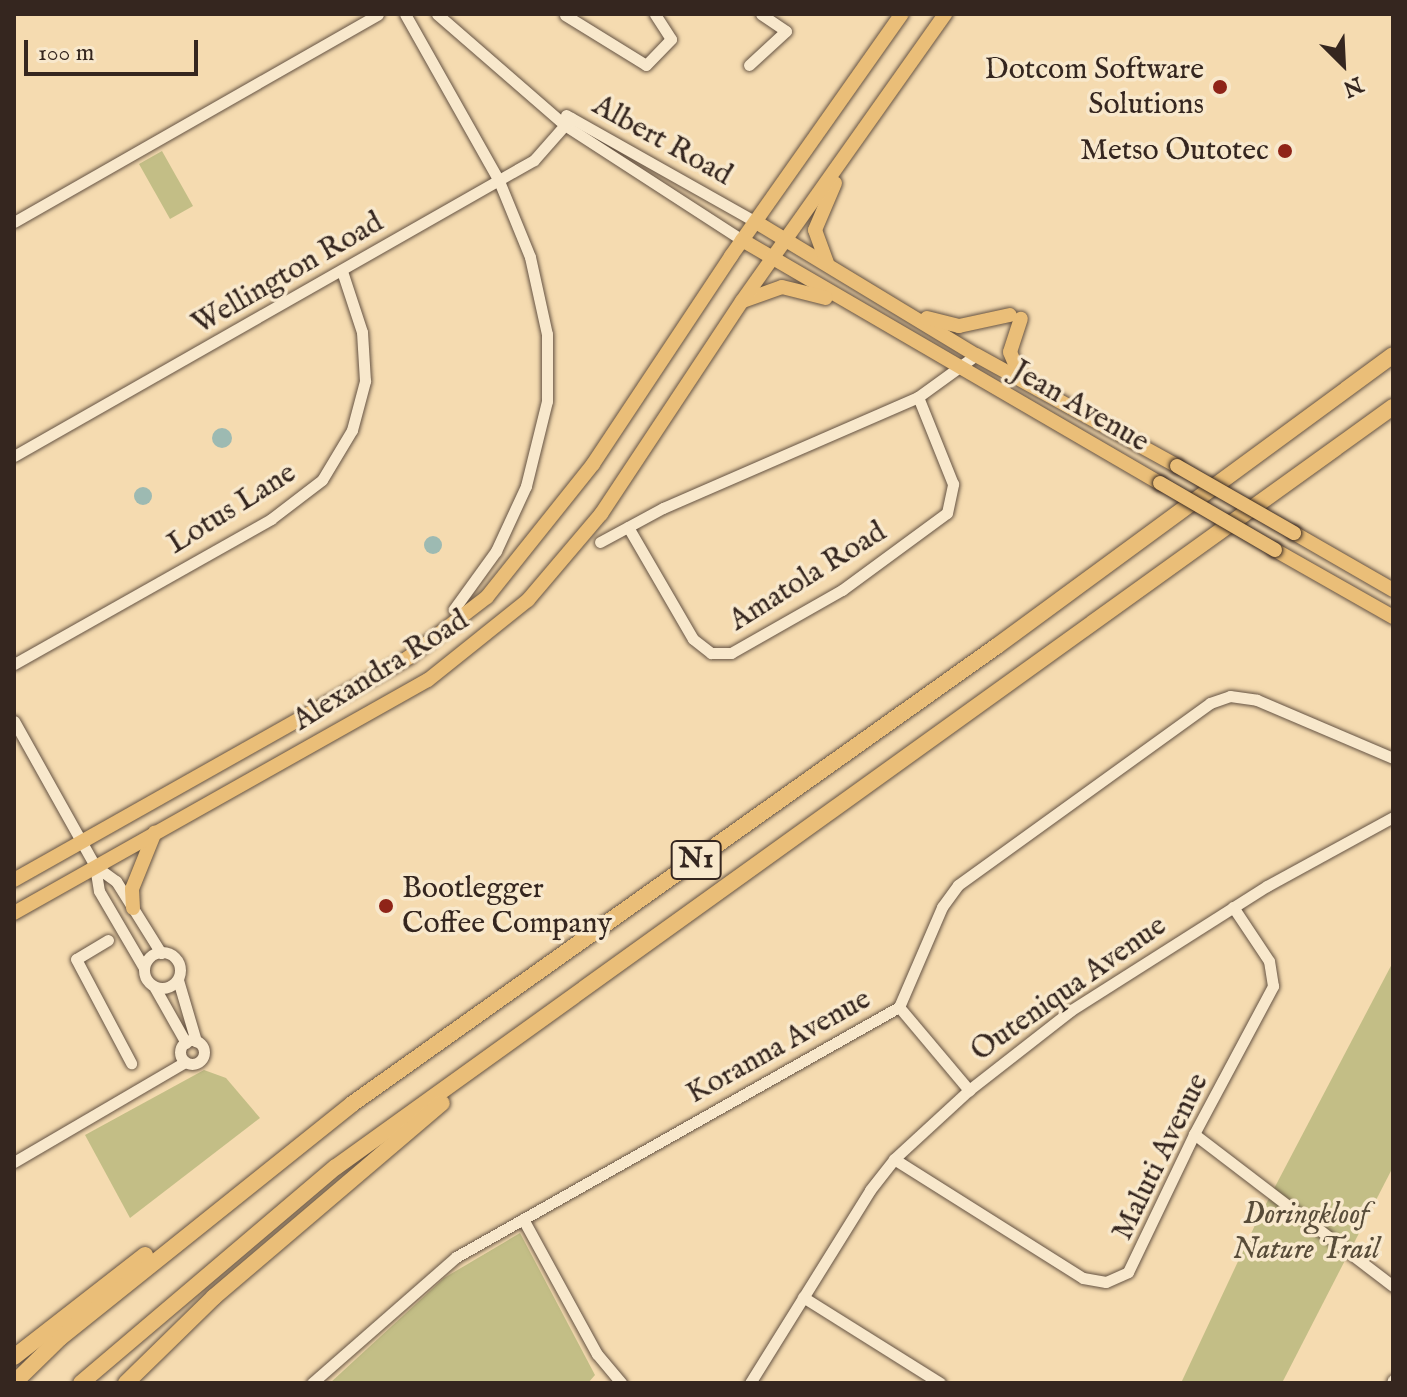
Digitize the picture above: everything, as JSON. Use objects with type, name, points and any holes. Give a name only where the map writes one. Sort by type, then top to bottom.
[{"type":"highway","name":"N1","points":[[14,1383],[60,1338],[259,1176],[1393,355]]},
{"type":"highway","name":"N1","points":[[81,1383],[336,1167],[1393,407]]},
{"type":"highway","points":[[126,1383],[214,1297],[529,1029]]},
{"type":"highway","points":[[14,1357],[201,1211],[259,1176]]},
{"type":"main road","name":"Alexandra Road","points":[[14,880],[409,657],[466,617],[559,512],[742,240],[902,14]]},
{"type":"main road","points":[[829,265],[816,240],[817,219],[882,104],[945,14]]},
{"type":"main road","name":"Alexandra Road","points":[[14,913],[428,680],[501,625],[556,572],[601,514],[742,301],[882,104]]},
{"type":"main road","name":"Jean Avenue","points":[[756,222],[908,311],[976,355],[1393,590]]},
{"type":"main road","name":"Jean Avenue","points":[[742,240],[1393,617]]},
{"type":"main road","points":[[742,301],[782,287],[797,288],[874,318]]},
{"type":"main road","points":[[908,311],[959,326],[1016,317],[1010,352],[1023,382]]},
{"type":"main road","points":[[133,908],[132,889],[155,832]]},
{"type":"street","points":[[14,222],[378,14]]},
{"type":"street","points":[[405,14],[499,181]]},
{"type":"street","name":"Albert Road","points":[[437,14],[543,105],[742,240]]},
{"type":"street","points":[[565,15],[648,65],[671,39],[655,14]]},
{"type":"street","points":[[749,65],[786,31],[761,14]]},
{"type":"street","name":"Wellington Road","points":[[14,456],[499,181],[540,156],[569,122]]},
{"type":"street","name":"Albert Road","points":[[569,122],[756,222]]},
{"type":"street","name":"Alexandra Road","points":[[454,609],[515,515],[547,401],[544,306],[499,181]]},
{"type":"street","name":"Lotus Lane","points":[[14,664],[271,519],[322,480],[352,430],[365,381],[362,332],[342,271]]},
{"type":"street","points":[[600,542],[918,397],[963,368],[976,355]]},
{"type":"street","name":"Amatola Road","points":[[628,527],[693,639],[711,653],[731,653],[842,590],[947,513],[953,484],[918,397]]},
{"type":"street","name":"Koranna Avenue","points":[[312,1383],[435,1271],[899,1007],[938,915],[958,885],[1210,703],[1230,696],[1257,700],[1393,758]]},
{"type":"street","points":[[14,721],[95,866],[99,891],[154,987],[164,995],[191,1042],[204,1048],[203,1058],[197,1064],[185,1062],[14,1162]]},
{"type":"street","name":"Outeniqua Avenue","points":[[750,1383],[894,1159],[969,1090],[1046,1027],[1233,907],[1393,817]]},
{"type":"street","points":[[95,866],[116,881],[161,953],[177,961],[191,1042]]},
{"type":"street","name":"Maluti Avenue","points":[[894,1159],[1066,1268],[1106,1282],[1135,1263],[1194,1134],[1273,986],[1269,961],[1233,907]]},
{"type":"street","points":[[108,940],[76,959],[131,1063]]},
{"type":"street","points":[[144,968],[161,953]]},
{"type":"street","points":[[154,987],[164,988],[178,980]]},
{"type":"street","points":[[899,1007],[969,1090]]},
{"type":"street","points":[[185,1062],[180,1050],[191,1042]]},
{"type":"street","points":[[1194,1134],[1393,1286]]},
{"type":"street","points":[[523,1219],[597,1354],[621,1383]]},
{"type":"street","points":[[803,1297],[940,1383]]},
{"type":"green space","points":[[162,151],[193,206],[170,219],[139,164]]},
{"type":"green space","name":"Doringkloof Nature Trail","points":[[1393,962],[1393,1167],[1282,1383],[1181,1383],[1256,1223]]},
{"type":"green space","points":[[204,1070],[226,1078],[260,1118],[130,1218],[85,1135]]},
{"type":"green space","points":[[520,1233],[595,1375],[588,1383],[330,1383],[444,1278]]},
{"type":"water","points":[[222,428],[229,431],[232,438],[229,445],[222,448],[215,445],[212,438],[215,431]]},
{"type":"water","points":[[143,487],[152,496],[143,505],[134,496]]},
{"type":"water","points":[[433,536],[442,545],[433,554],[424,545]]},
{"type":"place","name":"Dotcom Software Solutions","points":[[1220,87]]},
{"type":"place","name":"Metso Outotec","points":[[1285,151]]},
{"type":"place","name":"Bootlegger Coffee Company","points":[[386,906]]}]
